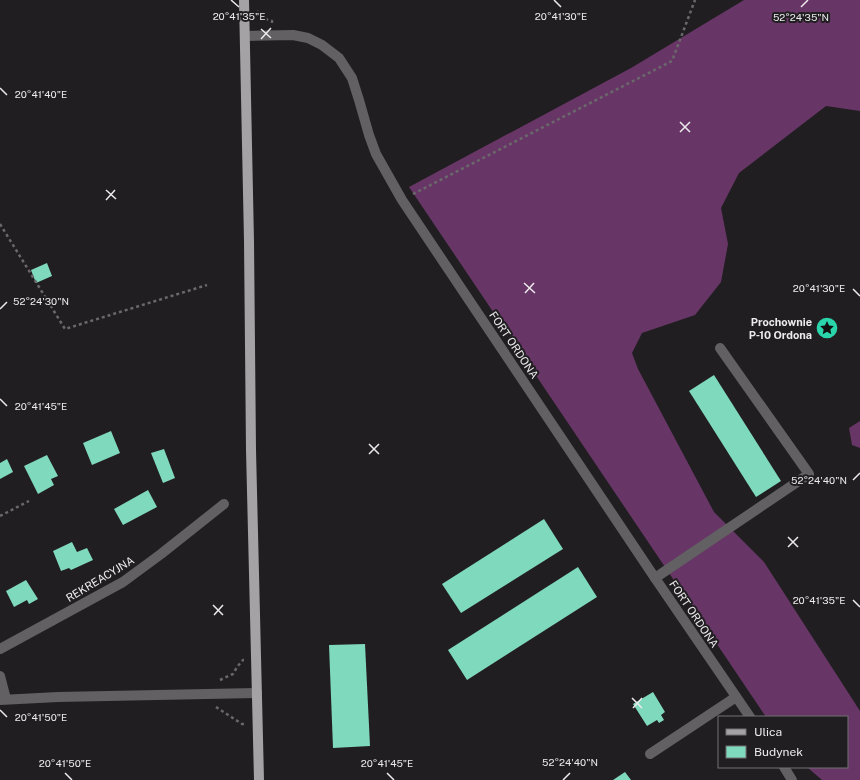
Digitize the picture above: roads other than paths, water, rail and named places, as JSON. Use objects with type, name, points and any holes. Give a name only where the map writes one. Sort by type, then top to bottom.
[{"type":"main road","points":[[244,0],[258,780]]},
{"type":"street","name":"FORT ORDONA","points":[[245,36],[293,35],[308,38],[322,45],[339,58],[352,78],[376,154],[402,200],[749,716]]},
{"type":"street","points":[[655,578],[809,474],[720,348]]},
{"type":"street","name":"REKREACYJNA","points":[[0,649],[123,582],[224,504]]},
{"type":"street","points":[[0,676],[3,700],[58,697],[257,693]]},
{"type":"street","points":[[650,754],[736,697]]},
{"type":"street","points":[[785,768],[792,780]]},
{"type":"place","name":"Prochownie P-10 Ordona","points":[[827,328]]}]
